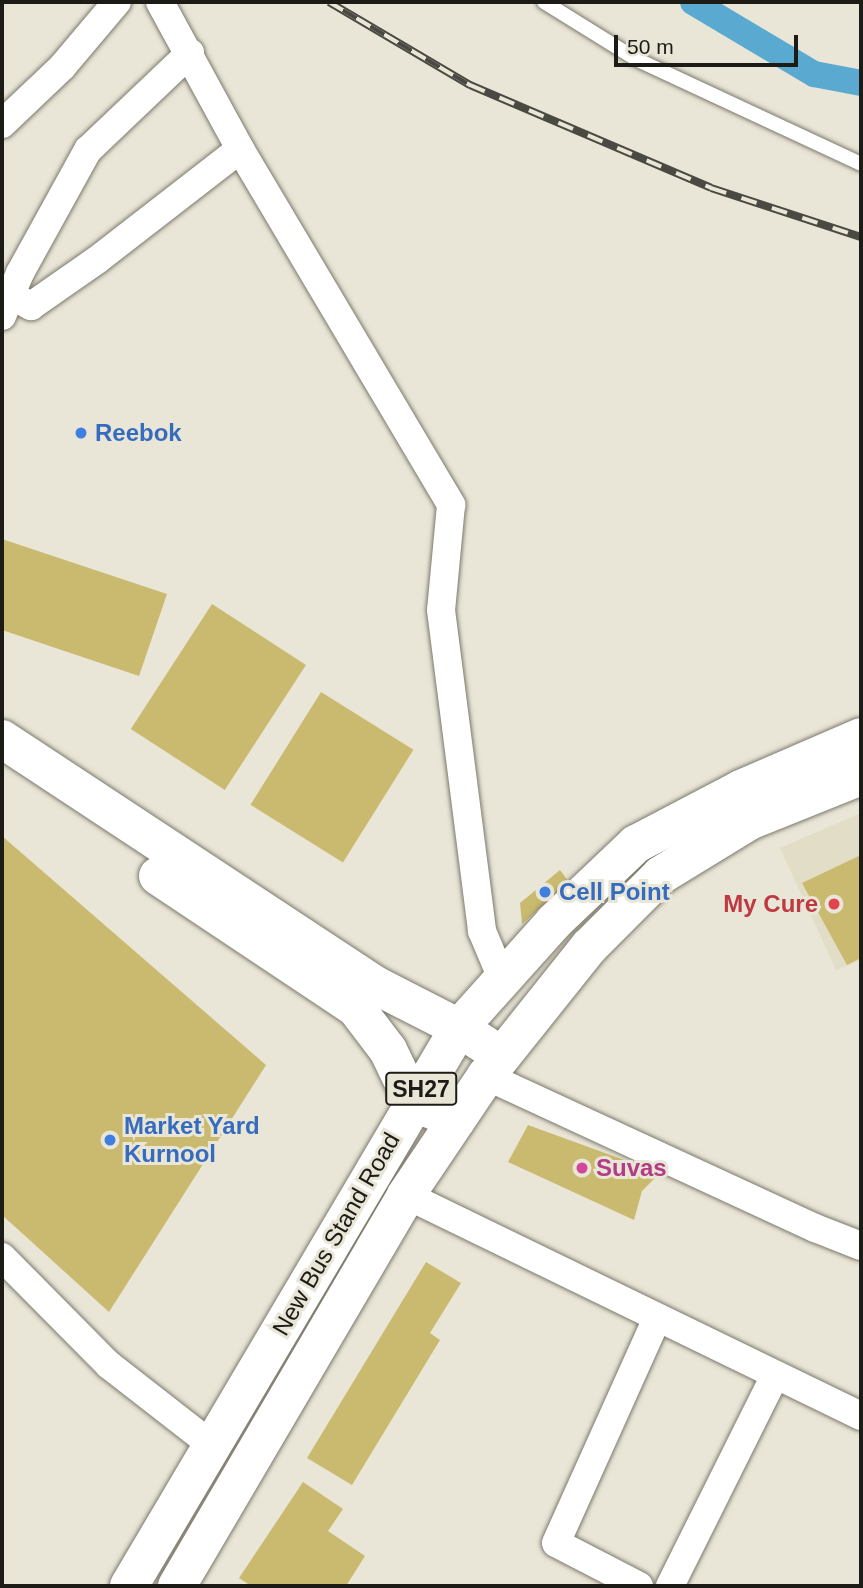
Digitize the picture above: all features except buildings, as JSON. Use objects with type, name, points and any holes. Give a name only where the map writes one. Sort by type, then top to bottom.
[{"type":"main road","name":"New Bus Stand Road","points":[[139,1571],[458,1028],[554,922],[636,844],[741,789],[861,737]]},
{"type":"main road","points":[[2,739],[373,984],[458,1028],[494,1066]]},
{"type":"main road","points":[[2,772],[356,1008],[388,1050],[413,1102],[457,1120]]},
{"type":"main road","name":"New Bus Stand Road","points":[[180,1585],[407,1195],[494,1066],[589,947],[661,875],[748,821],[861,776]]},
{"type":"main road","points":[[139,1571],[180,1585]]},
{"type":"street","points":[[2,124],[62,68],[117,2]]},
{"type":"street","points":[[160,2],[240,149],[451,505],[441,610],[482,931],[503,981]]},
{"type":"street","points":[[190,53],[88,150],[6,306],[31,306],[97,260],[240,149]]},
{"type":"street","points":[[494,1066],[815,1228],[861,1246]]},
{"type":"street","points":[[407,1195],[861,1416]]},
{"type":"street","points":[[2,1257],[109,1365],[213,1446]]},
{"type":"street","points":[[639,1586],[556,1543],[657,1318]]},
{"type":"street","points":[[670,1586],[775,1375]]},
{"type":"lane","points":[[544,2],[636,59],[861,164]]},
{"type":"shaded area","name":"My Cure","points":[[861,813],[861,960],[836,970],[780,848]]},
{"type":"waterway","points":[[693,2],[814,74],[861,83]]},
{"type":"railway","points":[[329,2],[470,85],[711,188],[861,237]]},
{"type":"place","name":"Reebok","points":[[81,433]]},
{"type":"place","name":"Cell Point","points":[[545,892]]},
{"type":"place","name":"My Cure","points":[[834,904]]},
{"type":"place","name":"Market Yard Kurnool","points":[[110,1140]]},
{"type":"place","name":"Suvas","points":[[582,1168]]}]
